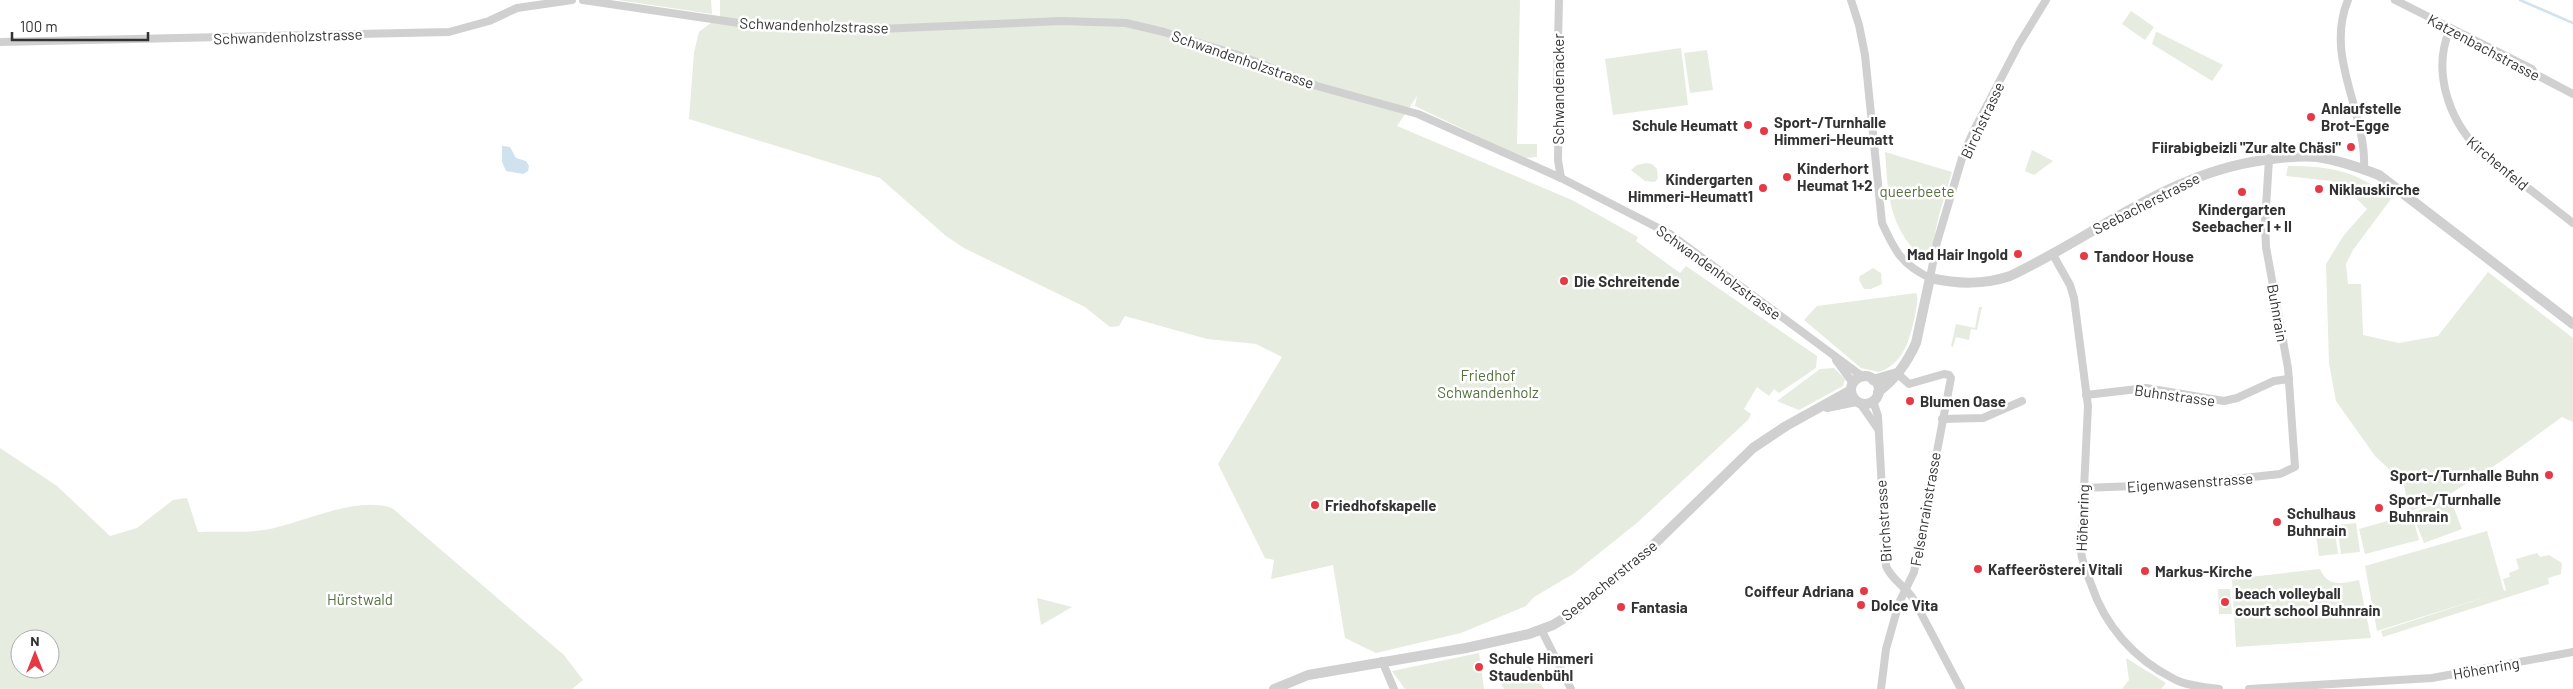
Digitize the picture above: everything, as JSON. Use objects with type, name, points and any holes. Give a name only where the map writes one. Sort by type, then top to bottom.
[{"type":"street","name":"Schwandenholzstrasse","points":[[0,42],[449,32],[489,21],[517,8],[572,0]]},
{"type":"street","name":"Schwandenholzstrasse","points":[[583,0],[739,23],[856,30],[1061,20],[1126,23],[1164,32],[1241,56],[1352,97],[1394,106],[1440,122],[1561,178],[1670,234],[1862,377]]},
{"type":"street","name":"Schwandenacker","points":[[1559,0],[1556,83],[1559,93],[1558,160],[1561,178]]},
{"type":"street","points":[[1851,0],[1859,25],[1865,55],[1882,222],[1890,240],[1907,265],[1930,278],[1916,343],[1892,382],[1876,397]]},
{"type":"street","name":"Birchstrasse","points":[[1930,278],[1937,242],[1963,155],[2019,44],[2025,38],[2046,0]]},
{"type":"street","points":[[2348,0],[2342,18],[2340,48],[2364,154],[2364,169]]},
{"type":"street","name":"Katzenbachstrasse","points":[[2395,0],[2532,69],[2535,74],[2573,94]]},
{"type":"street","name":"Kirchenfeld","points":[[2450,28],[2443,55],[2444,87],[2452,111],[2465,136],[2478,149],[2573,223]]},
{"type":"street","name":"Seebacherstrasse","points":[[1930,278],[1967,283],[1995,281],[2019,272],[2178,184],[2213,171],[2269,159],[2316,157],[2364,169],[2378,175],[2573,324]]},
{"type":"street","name":"Buhnrain","points":[[2269,159],[2265,223],[2266,247],[2289,379],[2295,467]]},
{"type":"street","points":[[2052,253],[2070,285],[2074,298],[2086,395]]},
{"type":"street","name":"Schwandenholzstrasse","points":[[1833,356],[1852,386]]},
{"type":"street","points":[[1862,377],[1874,380],[1897,374]]},
{"type":"street","name":"Felsenrainstrasse","points":[[1897,374],[1910,384],[1944,374],[1948,374],[1951,378],[1914,572],[1906,587],[1961,689]]},
{"type":"street","name":"Seebacherstrasse","points":[[1274,689],[1308,675],[1466,648],[1542,630],[1576,611],[1645,554],[1753,448],[1816,410],[1862,377]]},
{"type":"street","name":"Buhnstrasse","points":[[2086,395],[2146,388],[2224,401],[2237,398],[2274,381],[2289,379]]},
{"type":"street","points":[[1874,380],[1878,385],[1876,397]]},
{"type":"street","points":[[1852,386],[1858,402],[1879,430]]},
{"type":"street","name":"Höhenring","points":[[2086,395],[2088,406],[2081,560],[2100,608],[2109,623],[2137,654],[2174,679],[2219,689]]},
{"type":"street","name":"Birchstrasse","points":[[1876,397],[1885,560],[1888,571],[1906,587]]},
{"type":"street","name":"Seebacherstrasse","points":[[1816,410],[1876,397]]},
{"type":"street","points":[[1942,419],[1983,418],[2022,401]]},
{"type":"street","name":"Eigenwasenstrasse","points":[[2083,488],[2189,484],[2280,474],[2295,467]]},
{"type":"street","points":[[1880,689],[1886,649],[1899,603],[1906,587]]},
{"type":"street","points":[[1542,630],[1571,689]]},
{"type":"street","name":"Höhenring","points":[[2250,689],[2415,680],[2573,652]]},
{"type":"street","points":[[1382,662],[1394,689]]},
{"type":"street","points":[[2415,680],[2418,689]]},
{"type":"green space","points":[[618,0],[711,0],[712,14]]},
{"type":"green space","name":"Friedhof Schwandenholz","points":[[720,0],[1520,0],[1517,144],[1537,144],[1537,157],[1523,158],[1415,106],[1417,96],[1397,126],[1572,200],[1638,237],[1636,241],[1680,273],[1686,266],[1817,356],[1816,368],[1779,393],[1774,389],[1769,396],[1757,387],[1744,409],[1751,414],[1748,420],[1638,522],[1573,574],[1534,597],[1526,606],[1461,633],[1376,653],[1345,638],[1333,565],[1271,579],[1274,560],[1265,558],[1218,464],[1282,357],[1256,344],[1207,339],[1125,316],[1119,326],[1110,327],[1085,307],[964,248],[946,236],[880,178],[689,119],[694,52],[699,32],[720,16]]},
{"type":"green space","points":[[2131,11],[2154,27],[2145,40],[2122,24]]},
{"type":"green space","points":[[2156,32],[2223,65],[2212,81],[2152,44]]},
{"type":"green space","points":[[1681,48],[1688,105],[1613,115],[1605,59]]},
{"type":"green space","points":[[1707,50],[1713,90],[1690,93],[1684,53]]},
{"type":"green space","points":[[2032,150],[2053,161],[2034,175],[2025,171]]},
{"type":"green space","name":"queerbeete","points":[[1885,152],[1952,172],[1939,215],[1929,261],[1922,258],[1905,239],[1894,216],[1889,192]]},
{"type":"green space","points":[[1652,164],[1657,169],[1658,178],[1655,182],[1645,181],[1631,170],[1637,165]]},
{"type":"green space","points":[[2288,166],[2318,167],[2343,172],[2367,182],[2391,199],[2353,250],[2346,264],[2348,284],[2361,284],[2363,335],[2399,343],[2438,336],[2488,272],[2573,338],[2573,422],[2562,417],[2500,462],[2439,501],[2410,511],[2403,482],[2375,456],[2336,401],[2329,363],[2326,264],[2344,235],[2367,209],[2351,193],[2339,191],[2332,181],[2286,176]]},
{"type":"green space","points":[[1873,268],[1881,273],[1882,284],[1871,289],[1864,289],[1859,280],[1860,276]]},
{"type":"green space","points":[[1916,293],[1915,315],[1905,349],[1895,363],[1879,372],[1861,368],[1804,320],[1817,306]]},
{"type":"green space","points":[[1979,307],[1982,307],[1977,330],[1971,329],[1969,340],[1956,337],[1953,347],[1951,346],[1956,324],[1975,328]]},
{"type":"green space","points":[[1834,368],[1845,379],[1843,386],[1799,410],[1777,401],[1820,369]]},
{"type":"green space","name":"Hürstwald","points":[[0,448],[57,486],[110,536],[137,528],[173,500],[187,498],[198,532],[264,530],[361,505],[377,505],[392,508],[564,655],[583,680],[572,689],[0,689]]},
{"type":"green space","points":[[2450,498],[2462,529],[2424,543],[2412,513]]},
{"type":"green space","points":[[2412,514],[2419,540],[2365,554],[2359,529]]},
{"type":"green space","points":[[2356,523],[2360,552],[2341,554],[2337,525]]},
{"type":"green space","points":[[2487,531],[2504,591],[2506,590],[2503,579],[2510,577],[2509,573],[2519,569],[2516,559],[2537,553],[2540,557],[2549,555],[2562,563],[2561,574],[2548,578],[2549,584],[2383,637],[2381,631],[2501,592],[2377,631],[2365,566]]},
{"type":"green space","points":[[2335,532],[2338,554],[2319,556],[2316,535]]},
{"type":"green space","points":[[2320,569],[2323,575],[2332,582],[2342,583],[2359,580],[2371,638],[2236,647],[2232,579]]},
{"type":"green space","name":"beach volleyball court school Buhnrain","points":[[2218,589],[2230,589],[2232,614],[2219,614]]},
{"type":"green space","points":[[1037,598],[1072,607],[1041,625]]},
{"type":"green space","points":[[1479,653],[1484,689],[1405,689],[1392,671]]},
{"type":"green space","points":[[2126,658],[2166,683],[2161,689],[2122,689],[2129,680]]},
{"type":"green space","points":[[1529,666],[1544,689],[1504,689],[1501,683]]},
{"type":"water","points":[[502,146],[510,147],[516,158],[526,161],[529,166],[528,171],[523,174],[506,171],[502,162]]},
{"type":"waterway","points":[[2520,0],[2573,23]]},
{"type":"place","name":"Anlaufstelle Brot-Egge","points":[[2311,117]]},
{"type":"place","name":"Schule Heumatt","points":[[1748,125]]},
{"type":"place","name":"Sport-/Turnhalle Himmeri-Heumatt","points":[[1764,131]]},
{"type":"place","name":"Fiirabigbeizli \"Zur alte Chäsi\"","points":[[2351,147]]},
{"type":"place","name":"Kinderhort Heumat 1+2","points":[[1787,177]]},
{"type":"place","name":"Kindergarten Himmeri-Heumatt1","points":[[1763,188]]},
{"type":"place","name":"Niklauskirche","points":[[2319,189]]},
{"type":"place","name":"Kindergarten Seebacher I + II","points":[[2242,192]]},
{"type":"place","name":"Mad Hair Ingold","points":[[2018,254]]},
{"type":"place","name":"Tandoor House","points":[[2084,256]]},
{"type":"place","name":"Die Schreitende","points":[[1564,281]]},
{"type":"place","name":"Blumen Oase","points":[[1910,401]]},
{"type":"place","name":"Sport-/Turnhalle Buhn","points":[[2549,475]]},
{"type":"place","name":"Friedhofskapelle","points":[[1315,505]]},
{"type":"place","name":"Sport-/Turnhalle Buhnrain","points":[[2379,508]]},
{"type":"place","name":"Schulhaus Buhnrain","points":[[2277,522]]},
{"type":"place","name":"Kaffeerösterei Vitali","points":[[1978,569]]},
{"type":"place","name":"Markus-Kirche","points":[[2145,571]]},
{"type":"place","name":"Coiffeur Adriana","points":[[1864,591]]},
{"type":"place","name":"beach volleyball court school Buhnrain","points":[[2225,602]]},
{"type":"place","name":"Dolce Vita","points":[[1861,605]]},
{"type":"place","name":"Fantasia","points":[[1621,607]]},
{"type":"place","name":"Schule Himmeri Staudenbühl","points":[[1479,667]]}]
